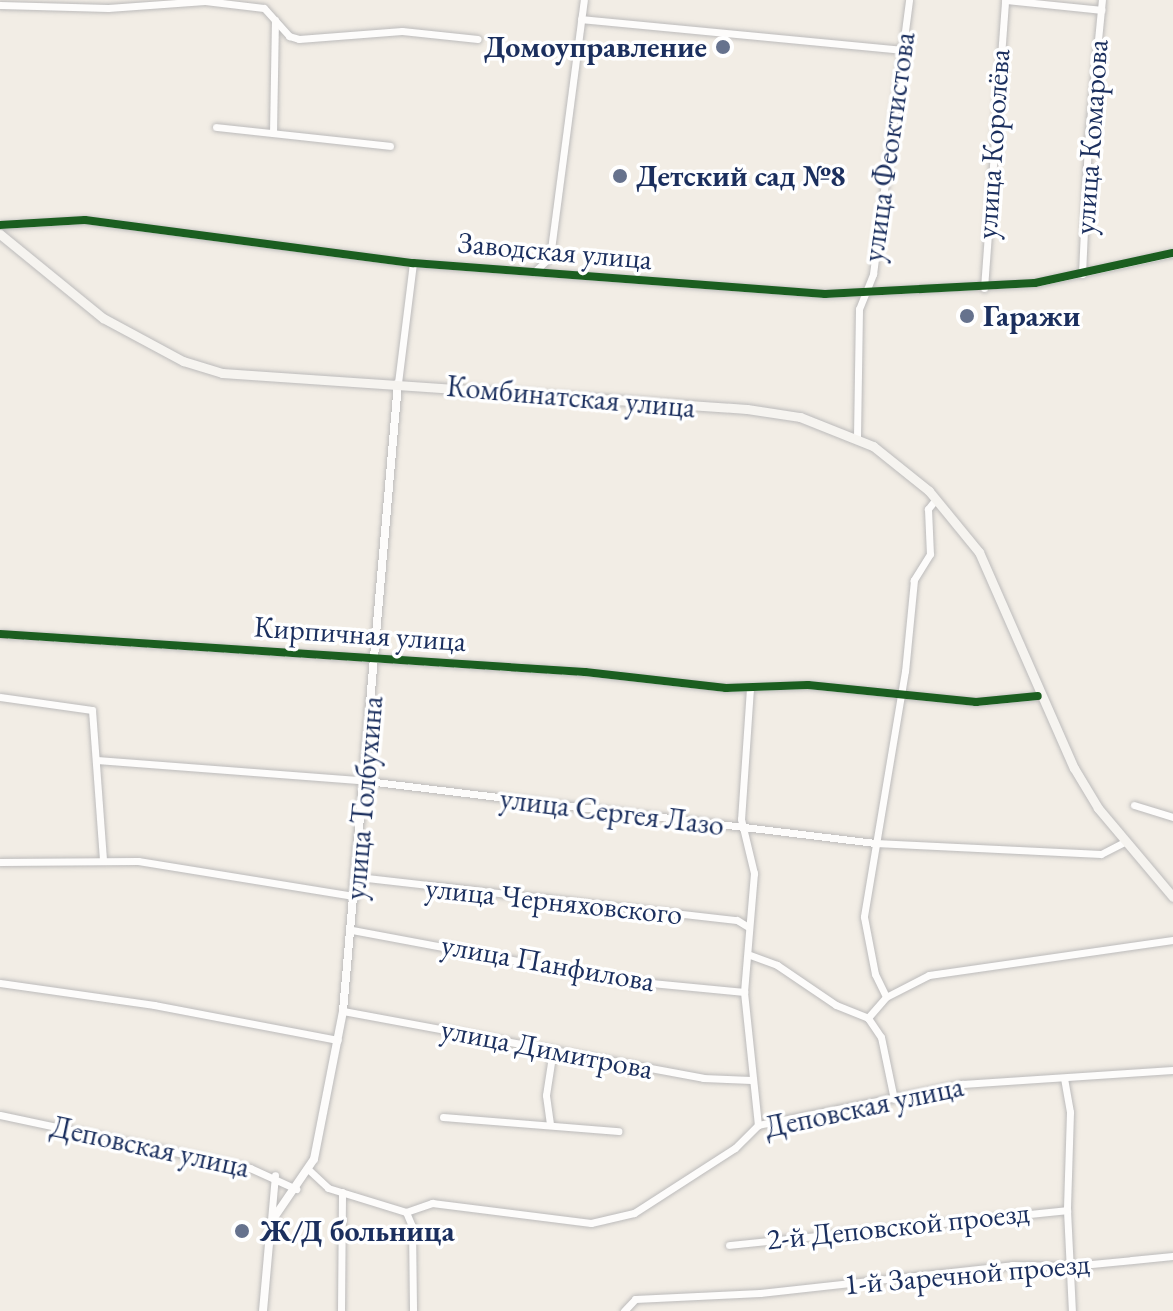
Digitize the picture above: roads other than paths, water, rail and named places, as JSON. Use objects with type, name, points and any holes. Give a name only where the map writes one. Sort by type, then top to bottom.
[{"type":"main road","name":"Комбинатская улица","points":[[0,234],[103,318],[183,361],[254,379],[398,383],[775,412],[857,437],[936,499],[979,552],[1038,696],[1074,768],[1125,842],[1173,897]]},
{"type":"street","points":[[532,273],[550,257],[584,0]]},
{"type":"street","name":"улица Феоктистова","points":[[857,437],[857,325],[864,293],[873,274],[909,0]]},
{"type":"street","points":[[1005,0],[1101,10]]},
{"type":"street","name":"улица Королёва","points":[[984,288],[1005,0]]},
{"type":"street","name":"улица Комарова","points":[[1082,274],[1102,0]]},
{"type":"street","points":[[0,5],[205,1],[264,8],[289,36],[299,39],[414,31],[478,39]]},
{"type":"street","points":[[273,133],[275,18]]},
{"type":"street","points":[[581,19],[903,50]]},
{"type":"street","points":[[216,127],[390,146]]},
{"type":"street","name":"Заводская улица","points":[[0,225],[85,220],[413,263],[864,293],[984,288],[1108,270],[1173,253]]},
{"type":"street","name":"улица Толбухина","points":[[271,1222],[309,1170],[343,1011],[367,781],[398,383],[413,263]]},
{"type":"street","points":[[886,997],[875,974],[864,917],[914,580],[930,554],[928,509],[936,499]]},
{"type":"street","name":"Кирпичная улица","points":[[0,634],[376,658],[726,688],[766,685],[899,695]]},
{"type":"street","points":[[750,688],[742,827],[754,873],[748,927],[750,955],[744,992],[758,1125]]},
{"type":"street","points":[[899,695],[976,702],[1038,696]]},
{"type":"street","points":[[0,697],[88,706],[95,717],[103,859]]},
{"type":"street","name":"улица Сергея Лазо","points":[[97,760],[367,781],[875,843],[1101,854],[1125,842]]},
{"type":"street","points":[[1134,805],[1173,817]]},
{"type":"street","points":[[0,862],[103,859],[355,896]]},
{"type":"street","name":"улица Черняховского","points":[[358,877],[737,920],[748,927]]},
{"type":"street","name":"улица Панфилова","points":[[352,930],[620,980],[744,992]]},
{"type":"street","points":[[868,1018],[886,997],[929,975],[1173,940]]},
{"type":"street","points":[[750,955],[777,965],[836,1005],[868,1018],[881,1037],[894,1099]]},
{"type":"street","points":[[0,983],[154,1005],[338,1040]]},
{"type":"street","name":"улица Димитрова","points":[[343,1011],[703,1078],[751,1080]]},
{"type":"street","points":[[550,1124],[546,1095],[553,1050]]},
{"type":"street","name":"Деповская улица","points":[[309,1170],[318,1182],[406,1212],[432,1203],[476,1213],[610,1221],[634,1213],[700,1173],[758,1125],[962,1084],[1173,1070]]},
{"type":"street","points":[[1064,1078],[1070,1112],[1067,1210],[1072,1311]]},
{"type":"street","name":"Деповская улица","points":[[0,1115],[275,1175],[296,1189]]},
{"type":"street","points":[[443,1117],[618,1131]]},
{"type":"street","points":[[263,1311],[275,1175]]},
{"type":"street","points":[[341,1311],[342,1192]]},
{"type":"street","name":"2-й Деповской проезд","points":[[729,1245],[1067,1210]]},
{"type":"street","points":[[406,1212],[412,1226],[413,1311]]},
{"type":"street","name":"1-й Заречной проезд","points":[[624,1311],[635,1299],[760,1293],[1012,1265],[1071,1266],[1173,1256]]},
{"type":"place","name":"Домоуправление","points":[[723,47]]},
{"type":"place","name":"Детский сад №8","points":[[620,176]]},
{"type":"place","name":"Гаражи","points":[[967,316]]},
{"type":"place","name":"Ж/Д больница","points":[[242,1231]]}]
